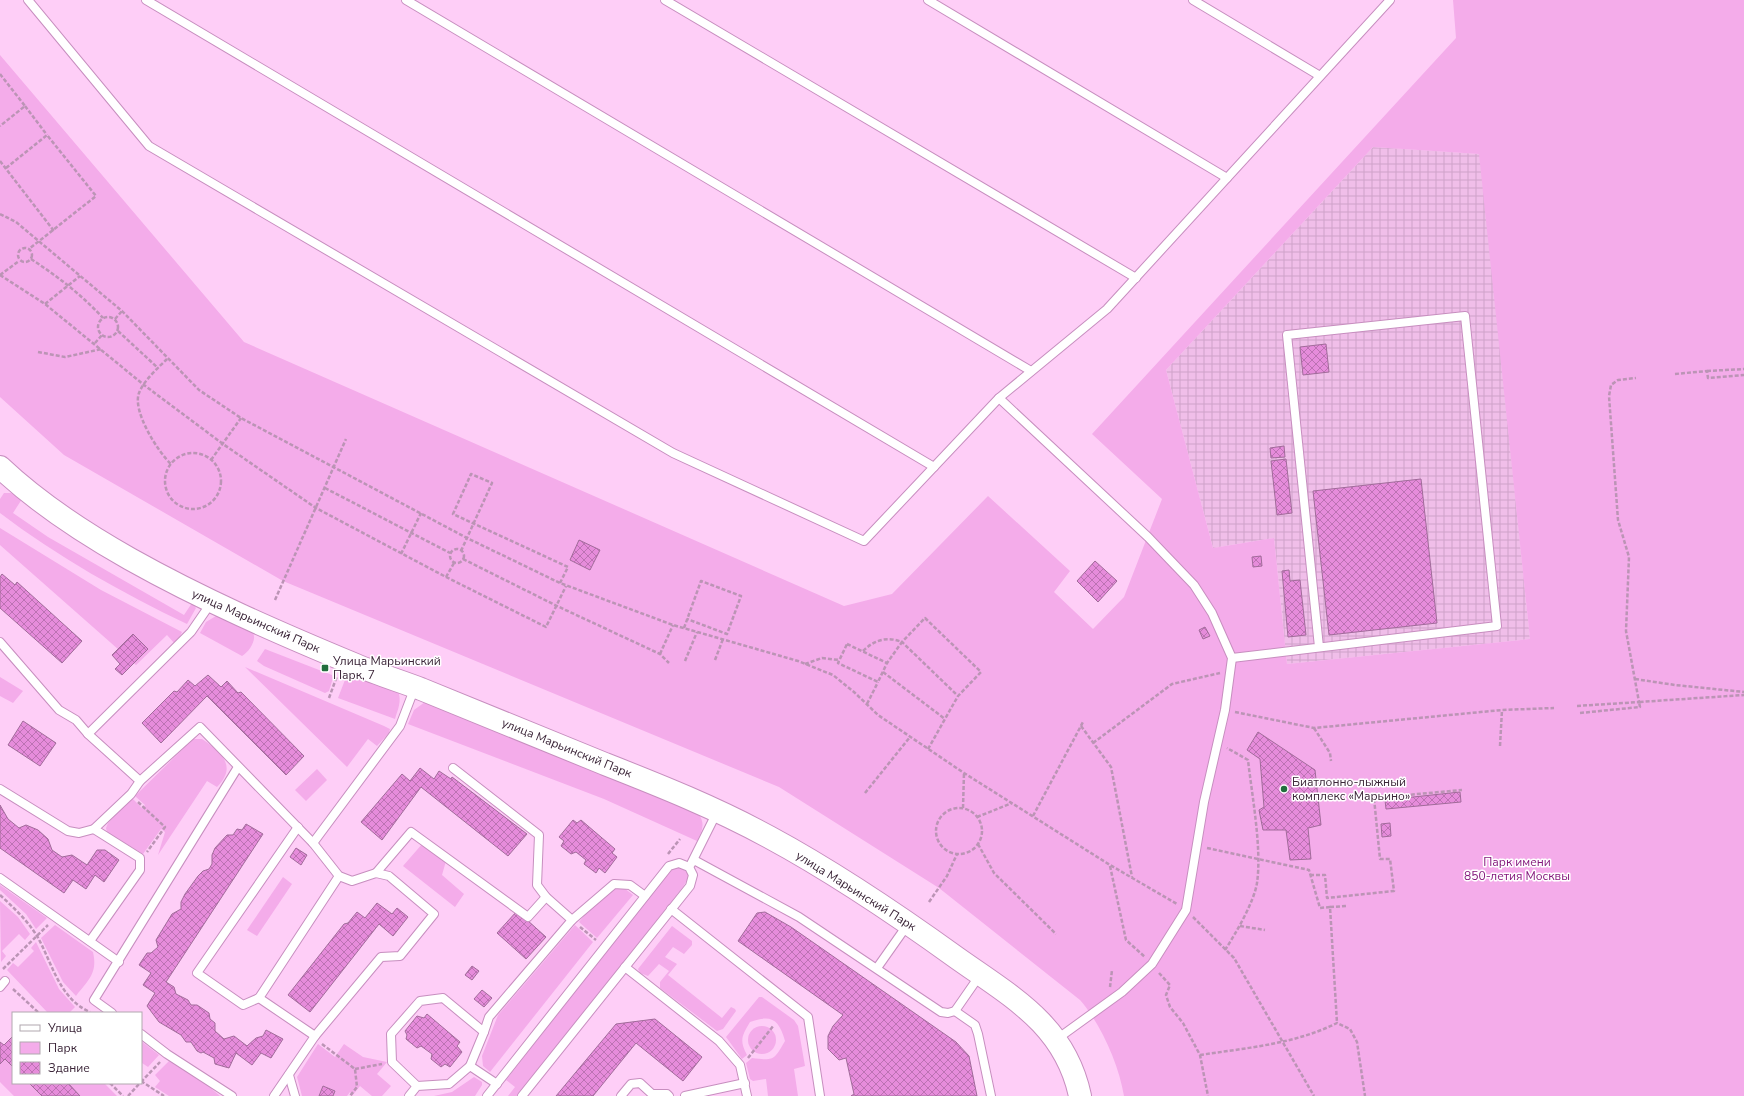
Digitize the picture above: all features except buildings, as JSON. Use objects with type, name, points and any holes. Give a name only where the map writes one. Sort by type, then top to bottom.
[{"type":"main road","name":"улица Марьинский Парк","points":[[4,474],[89,536],[211,603],[358,666],[415,687],[648,781],[718,811],[815,864],[908,923],[1024,1007],[1044,1024],[1057,1039],[1074,1070],[1080,1096]]},
{"type":"lane","points":[[28,0],[150,146],[673,453],[864,541],[999,398],[1108,309],[1390,0]]},
{"type":"lane","points":[[146,0],[934,467]]},
{"type":"lane","points":[[406,0],[1031,371]]},
{"type":"lane","points":[[665,0],[1136,278]]},
{"type":"lane","points":[[928,0],[1227,178]]},
{"type":"lane","points":[[1193,0],[1320,76]]},
{"type":"lane","points":[[1232,658],[1497,626],[1465,316],[1287,335],[1319,647]]},
{"type":"lane","points":[[999,398],[1148,537],[1194,585],[1212,612],[1232,658],[1225,710],[1204,802],[1186,910],[1152,964],[1122,992],[1057,1039]]},
{"type":"lane","points":[[88,734],[191,632],[211,603]]},
{"type":"lane","points":[[0,642],[59,710],[76,720],[88,734],[140,781]]},
{"type":"lane","points":[[313,843],[400,726],[415,687]]},
{"type":"lane","points":[[0,788],[68,831],[79,832],[94,829],[131,794],[140,781],[200,727],[313,843],[339,876],[352,881],[376,873],[411,832],[528,917],[546,898]]},
{"type":"lane","points":[[111,1012],[94,1000],[119,962],[238,767]]},
{"type":"lane","points":[[453,768],[539,835],[537,885],[546,898],[572,920]]},
{"type":"lane","points":[[522,1096],[690,886],[693,875],[691,863],[718,811]]},
{"type":"lane","points":[[298,827],[197,973],[243,1005],[259,998],[339,876]]},
{"type":"lane","points":[[90,941],[140,870],[140,858],[94,829]]},
{"type":"lane","points":[[487,1096],[669,866],[679,863],[691,863],[799,917],[941,1012],[948,1013],[955,1011],[980,975]]},
{"type":"lane","points":[[274,1096],[314,1037],[381,957],[400,956],[434,914],[388,876],[376,873]]},
{"type":"lane","points":[[0,878],[119,962]]},
{"type":"lane","points":[[484,1032],[443,998],[420,1001],[391,1034],[392,1062],[417,1086],[449,1084],[470,1066],[484,1032],[490,1017],[572,920],[614,884],[630,885],[645,896]]},
{"type":"lane","points":[[672,909],[808,1018],[820,1096]]},
{"type":"lane","points":[[877,968],[908,923]]},
{"type":"lane","points":[[625,966],[719,1041],[740,1065],[747,1096]]},
{"type":"lane","points":[[259,998],[314,1037]]},
{"type":"lane","points":[[955,1011],[975,1025],[991,1096]]},
{"type":"lane","points":[[142,1035],[167,1054],[232,1096]]},
{"type":"lane","points":[[470,1066],[497,1084]]},
{"type":"lane","points":[[289,1075],[295,1096]]},
{"type":"lane","points":[[621,1096],[631,1084],[640,1083],[652,1094],[667,1094],[669,1096]]},
{"type":"lane","points":[[685,1096],[745,1084]]},
{"type":"lane","points":[[409,1096],[417,1086]]},
{"type":"path","points":[[0,74],[96,196],[39,242],[29,249],[25,248],[20,250],[17,254],[19,261]]},
{"type":"path","points":[[0,126],[25,106]]},
{"type":"path","points":[[6,168],[47,135]]},
{"type":"path","points":[[0,161],[54,231]]},
{"type":"path","points":[[0,214],[16,222],[122,311],[167,359],[199,390],[241,418],[467,538],[566,586],[673,625],[805,664],[833,675],[878,715],[964,774],[1110,865],[1186,910],[1234,958],[1281,1042],[1314,1096]]},
{"type":"path","points":[[19,261],[26,263],[31,259],[32,254],[29,249]]},
{"type":"path","points":[[31,259],[68,286],[92,306],[103,318]]},
{"type":"path","points":[[19,261],[0,275],[45,304],[95,343],[144,385],[223,444],[316,508],[401,554],[546,627],[566,586]]},
{"type":"path","points":[[45,304],[80,276]]},
{"type":"path","points":[[115,319],[122,311]]},
{"type":"path","points":[[118,331],[110,337],[102,335],[98,327],[103,318],[109,316],[115,319],[118,325],[118,331],[158,368]]},
{"type":"path","points":[[95,343],[102,335]]},
{"type":"path","points":[[38,352],[65,357],[102,349]]},
{"type":"path","points":[[167,359],[158,368],[139,393],[139,404],[145,426],[163,457],[171,464]]},
{"type":"path","points":[[1675,374],[1744,369]]},
{"type":"path","points":[[1707,371],[1708,378],[1744,375]]},
{"type":"path","points":[[1580,713],[1640,707],[1626,631],[1629,557],[1618,520],[1609,396],[1611,385],[1618,380],[1636,378]]},
{"type":"path","points":[[211,460],[241,418]]},
{"type":"path","points":[[275,600],[346,439]]},
{"type":"path","points":[[191,453],[200,454],[211,460],[219,471],[220,488],[216,496],[210,503],[201,508],[192,509],[182,507],[174,502],[168,494],[166,485],[166,475],[171,464],[183,455],[191,453]]},
{"type":"path","points":[[463,559],[463,554],[461,551],[473,524],[492,483],[471,474],[453,514],[473,524],[568,567],[560,583]]},
{"type":"path","points":[[324,488],[450,553]]},
{"type":"path","points":[[401,554],[420,513]]},
{"type":"path","points":[[450,553],[454,550],[461,551]]},
{"type":"path","points":[[450,553],[450,560],[454,563]]},
{"type":"path","points":[[446,577],[454,563],[458,563],[463,559]]},
{"type":"path","points":[[463,559],[557,606],[660,654],[669,663]]},
{"type":"path","points":[[684,628],[701,581],[741,596],[727,634],[715,660]]},
{"type":"path","points":[[867,704],[887,663],[902,642],[925,618],[981,672],[958,696],[928,749]]},
{"type":"path","points":[[687,619],[727,634]]},
{"type":"path","points":[[660,654],[673,625]]},
{"type":"path","points":[[685,661],[697,632]]},
{"type":"path","points":[[863,651],[878,641],[889,639],[902,642],[958,696]]},
{"type":"path","points":[[878,682],[838,663],[847,644],[887,663]]},
{"type":"path","points":[[805,664],[822,658],[840,660]]},
{"type":"path","points":[[1093,743],[1172,684],[1230,671]]},
{"type":"path","points":[[883,672],[945,719]]},
{"type":"path","points":[[1635,678],[1674,685],[1744,693]]},
{"type":"path","points":[[1577,706],[1744,693]]},
{"type":"path","points":[[1225,710],[1314,728],[1502,710],[1554,708]]},
{"type":"path","points":[[1500,746],[1502,710]]},
{"type":"path","points":[[1033,816],[1083,722]]},
{"type":"path","points":[[1082,726],[1111,767],[1132,878]]},
{"type":"path","points":[[1314,728],[1330,753],[1331,761]]},
{"type":"path","points":[[865,794],[910,737]]},
{"type":"path","points":[[1218,742],[1248,760],[1258,858],[1257,884],[1240,926],[1225,950]]},
{"type":"path","points":[[963,808],[964,774]]},
{"type":"path","points":[[1310,875],[1325,875],[1327,898],[1394,892],[1390,859],[1380,859],[1374,798],[1462,790]]},
{"type":"path","points":[[131,794],[165,827],[145,855],[140,858]]},
{"type":"path","points":[[977,817],[1012,803]]},
{"type":"path","points":[[963,808],[972,812],[977,817],[982,830],[978,844],[966,852],[957,854],[946,849],[941,844],[936,831],[940,817],[945,812],[952,809],[963,808]]},
{"type":"path","points":[[978,844],[994,874],[1056,934]]},
{"type":"path","points":[[1197,846],[1309,870],[1320,908],[1347,906]]},
{"type":"path","points":[[929,902],[947,876],[957,854]]},
{"type":"path","points":[[1110,865],[1126,940],[1152,964],[1170,985],[1166,995],[1170,1007],[1183,1023],[1200,1055],[1208,1096]]},
{"type":"path","points":[[0,895],[22,916],[36,936],[62,988],[80,1007],[90,1012]]},
{"type":"path","points":[[1330,907],[1337,1023]]},
{"type":"path","points":[[0,973],[36,936],[57,918]]},
{"type":"path","points":[[1240,926],[1265,930]]},
{"type":"path","points":[[3,984],[38,1012]]},
{"type":"path","points":[[1200,1055],[1281,1042],[1322,1031],[1337,1023],[1350,1028],[1357,1042],[1366,1096]]},
{"type":"path","points":[[740,1065],[751,1056],[774,1025]]},
{"type":"path","points":[[314,1037],[355,1069],[357,1087],[350,1096]]},
{"type":"path","points":[[142,1081],[167,1054]]},
{"type":"path","points":[[355,1069],[392,1062]]},
{"type":"path","points":[[142,1083],[164,1096]]},
{"type":"path","points":[[111,1084],[123,1096]]},
{"type":"path","points":[[128,1096],[139,1084]]},
{"type":"shaded area","points":[[1373,147],[1480,154],[1530,639],[1287,664],[1274,538],[1213,548],[1166,370]]},
{"type":"green space","name":"Парк имени 850-летия Москвы","points":[[1453,0],[1744,0],[1744,1096],[1124,1096],[1118,1071],[1108,1045],[1095,1021],[1080,1000],[939,888],[779,787],[283,581],[64,455],[0,397],[0,55],[244,342],[844,606],[892,594],[988,496],[1070,571],[1054,592],[1093,629],[1124,597],[1162,499],[1092,434],[1456,38]],"holes":[[[1373,147],[1479,154],[1530,639],[1287,664],[1274,538],[1213,548],[1166,370]]]},
{"type":"green space","points":[[4,493],[11,493],[22,499],[13,513],[48,537],[184,615],[192,603],[196,608],[187,624],[115,587],[45,545],[22,529],[0,513],[0,499]]},
{"type":"green space","points":[[0,528],[101,590],[182,632],[176,645],[167,635],[136,665],[0,545]]},
{"type":"green space","points":[[216,616],[253,633],[253,642],[250,649],[245,654],[242,656],[200,633],[206,622]]},
{"type":"green space","points":[[265,649],[332,675],[333,678],[329,691],[325,693],[264,666],[257,661]]},
{"type":"green space","points":[[245,667],[384,726],[390,729],[389,733],[377,746],[368,739],[347,767]]},
{"type":"green space","points":[[348,672],[398,691],[400,702],[395,719],[338,698]]},
{"type":"green space","points":[[0,677],[23,691],[13,703],[0,696]]},
{"type":"green space","points":[[425,702],[698,813],[703,824],[702,831],[697,841],[604,799],[408,724],[414,710]]},
{"type":"green space","points":[[193,739],[202,739],[221,754],[226,766],[226,772],[217,787],[207,781],[158,855],[165,832],[161,829],[143,854],[107,832],[106,828],[108,823],[132,798],[142,808],[145,805],[135,796]]},
{"type":"green space","points":[[317,769],[327,780],[306,801],[295,790]]},
{"type":"green space","points":[[423,843],[446,861],[442,875],[464,894],[455,907],[403,866]]},
{"type":"green space","points":[[680,867],[688,873],[688,878],[683,887],[517,1096],[508,1096],[515,1087],[506,1080],[669,872],[674,868]]},
{"type":"green space","points":[[283,877],[292,884],[257,936],[247,930]]},
{"type":"green space","points":[[0,885],[47,918],[36,929],[26,914],[0,890]]},
{"type":"green space","points":[[616,888],[624,888],[633,895],[597,938],[579,922],[594,904]]},
{"type":"green space","points":[[0,901],[18,917],[30,934],[25,940],[19,934],[2,951],[6,956],[1,962]]},
{"type":"green space","points":[[55,925],[93,952],[93,971],[88,981],[76,996],[63,982],[41,938]]},
{"type":"green space","points":[[575,925],[593,942],[490,1072],[483,1066],[482,1056],[498,1015]]},
{"type":"green space","points":[[672,926],[692,941],[692,945],[684,954],[673,947],[665,957],[677,964],[668,975],[722,1018],[731,1007],[735,1009],[736,1011],[723,1029],[717,1031],[660,988],[660,982],[669,971],[659,964],[648,976],[640,973],[638,969]]},
{"type":"green space","points":[[36,942],[59,989],[75,1007],[70,1012],[47,1012],[7,970],[13,963],[18,967],[34,951],[31,948]]},
{"type":"green space","points":[[759,997],[762,997],[794,1020],[798,1026],[805,1066],[794,1069],[798,1096],[768,1096],[766,1079],[753,1081],[750,1079],[746,1063],[752,1058],[773,1058],[776,1056],[785,1041],[780,1028],[774,1021],[764,1019],[750,1022],[742,1038],[747,1055],[742,1059],[726,1037]]},
{"type":"green space","points":[[762,1026],[772,1030],[776,1040],[772,1050],[762,1054],[752,1050],[748,1040],[752,1030]]},
{"type":"green space","points":[[142,1042],[159,1055],[148,1067],[142,1063]]},
{"type":"green space","points":[[318,1044],[335,1057],[344,1044],[363,1057],[387,1062],[377,1074],[391,1086],[382,1096],[372,1096],[360,1086],[352,1096],[350,1092],[347,1096],[333,1096],[335,1091],[324,1086],[319,1096],[302,1096],[297,1077]]},
{"type":"green space","points":[[5,1059],[12,1066],[12,1084],[30,1084],[42,1096],[14,1096],[0,1082],[0,1064]]},
{"type":"green space","points":[[169,1061],[207,1085],[220,1096],[169,1096],[155,1087],[160,1081],[155,1075]]},
{"type":"green space","points":[[474,1077],[482,1082],[482,1085],[475,1096],[434,1096],[452,1092]]},
{"type":"green space","points":[[69,1084],[105,1084],[117,1096],[80,1096]]},
{"type":"place","name":"Улица Марьинский Парк, 7","points":[[325,668]]},
{"type":"place","name":"Биатлонно-лыжный комплекс «Марьино»","points":[[1284,789]]}]
